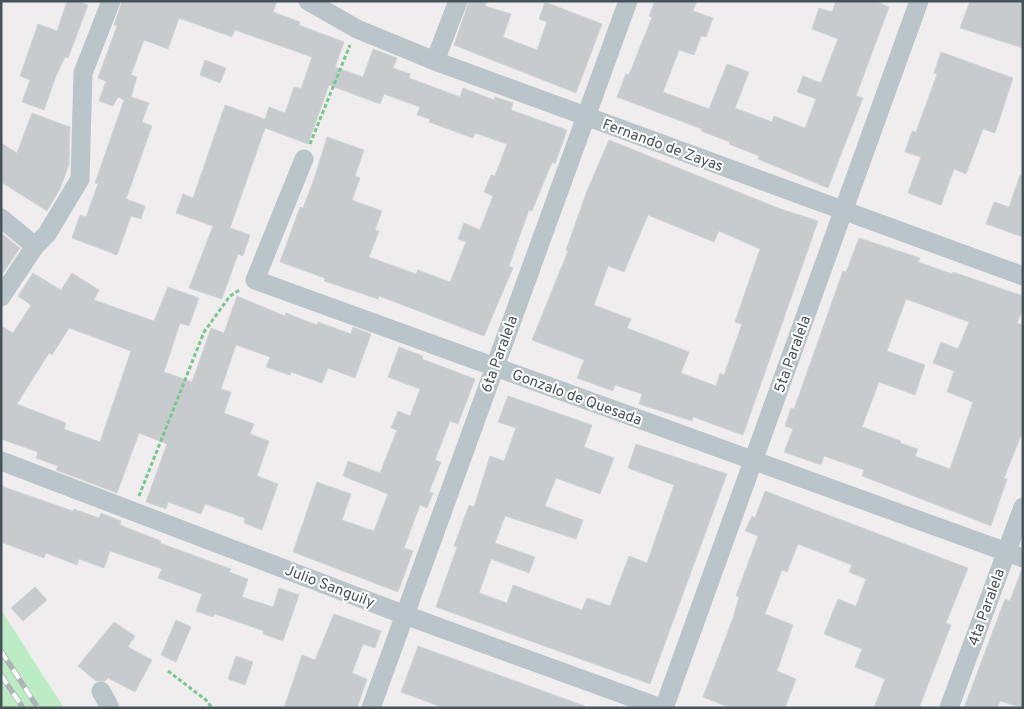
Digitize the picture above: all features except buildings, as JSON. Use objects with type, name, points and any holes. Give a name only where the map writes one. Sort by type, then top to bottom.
[{"type":"street","points":[[1,297],[35,246],[46,234],[80,179],[83,73],[110,1]]},
{"type":"street","name":"Fernando de Zayas","points":[[308,1],[357,29],[435,61],[1023,276]]},
{"type":"street","points":[[435,61],[458,1]]},
{"type":"street","name":"6ta Paralela","points":[[371,708],[628,1]]},
{"type":"street","name":"5ta Paralela","points":[[663,708],[920,1]]},
{"type":"street","points":[[255,280],[304,159]]},
{"type":"street","points":[[1,218],[35,246]]},
{"type":"street","name":"Gonzalo de Quesada","points":[[255,280],[1014,555]]},
{"type":"street","name":"Julio Sanguily","points":[[1,461],[405,615],[663,708]]},
{"type":"street","name":"4ta Paralela","points":[[949,708],[1014,555],[1023,507]]},
{"type":"street","points":[[100,691],[110,708]]},
{"type":"path","points":[[304,159],[357,29]]},
{"type":"path","points":[[133,510],[204,332],[230,296],[255,280]]},
{"type":"path","points":[[168,671],[206,700],[212,708]]},
{"type":"green space","points":[[1,610],[64,708],[1,708]]},
{"type":"railway","points":[[1,651],[38,708]]},
{"type":"railway","points":[[1,675],[23,708]]}]
